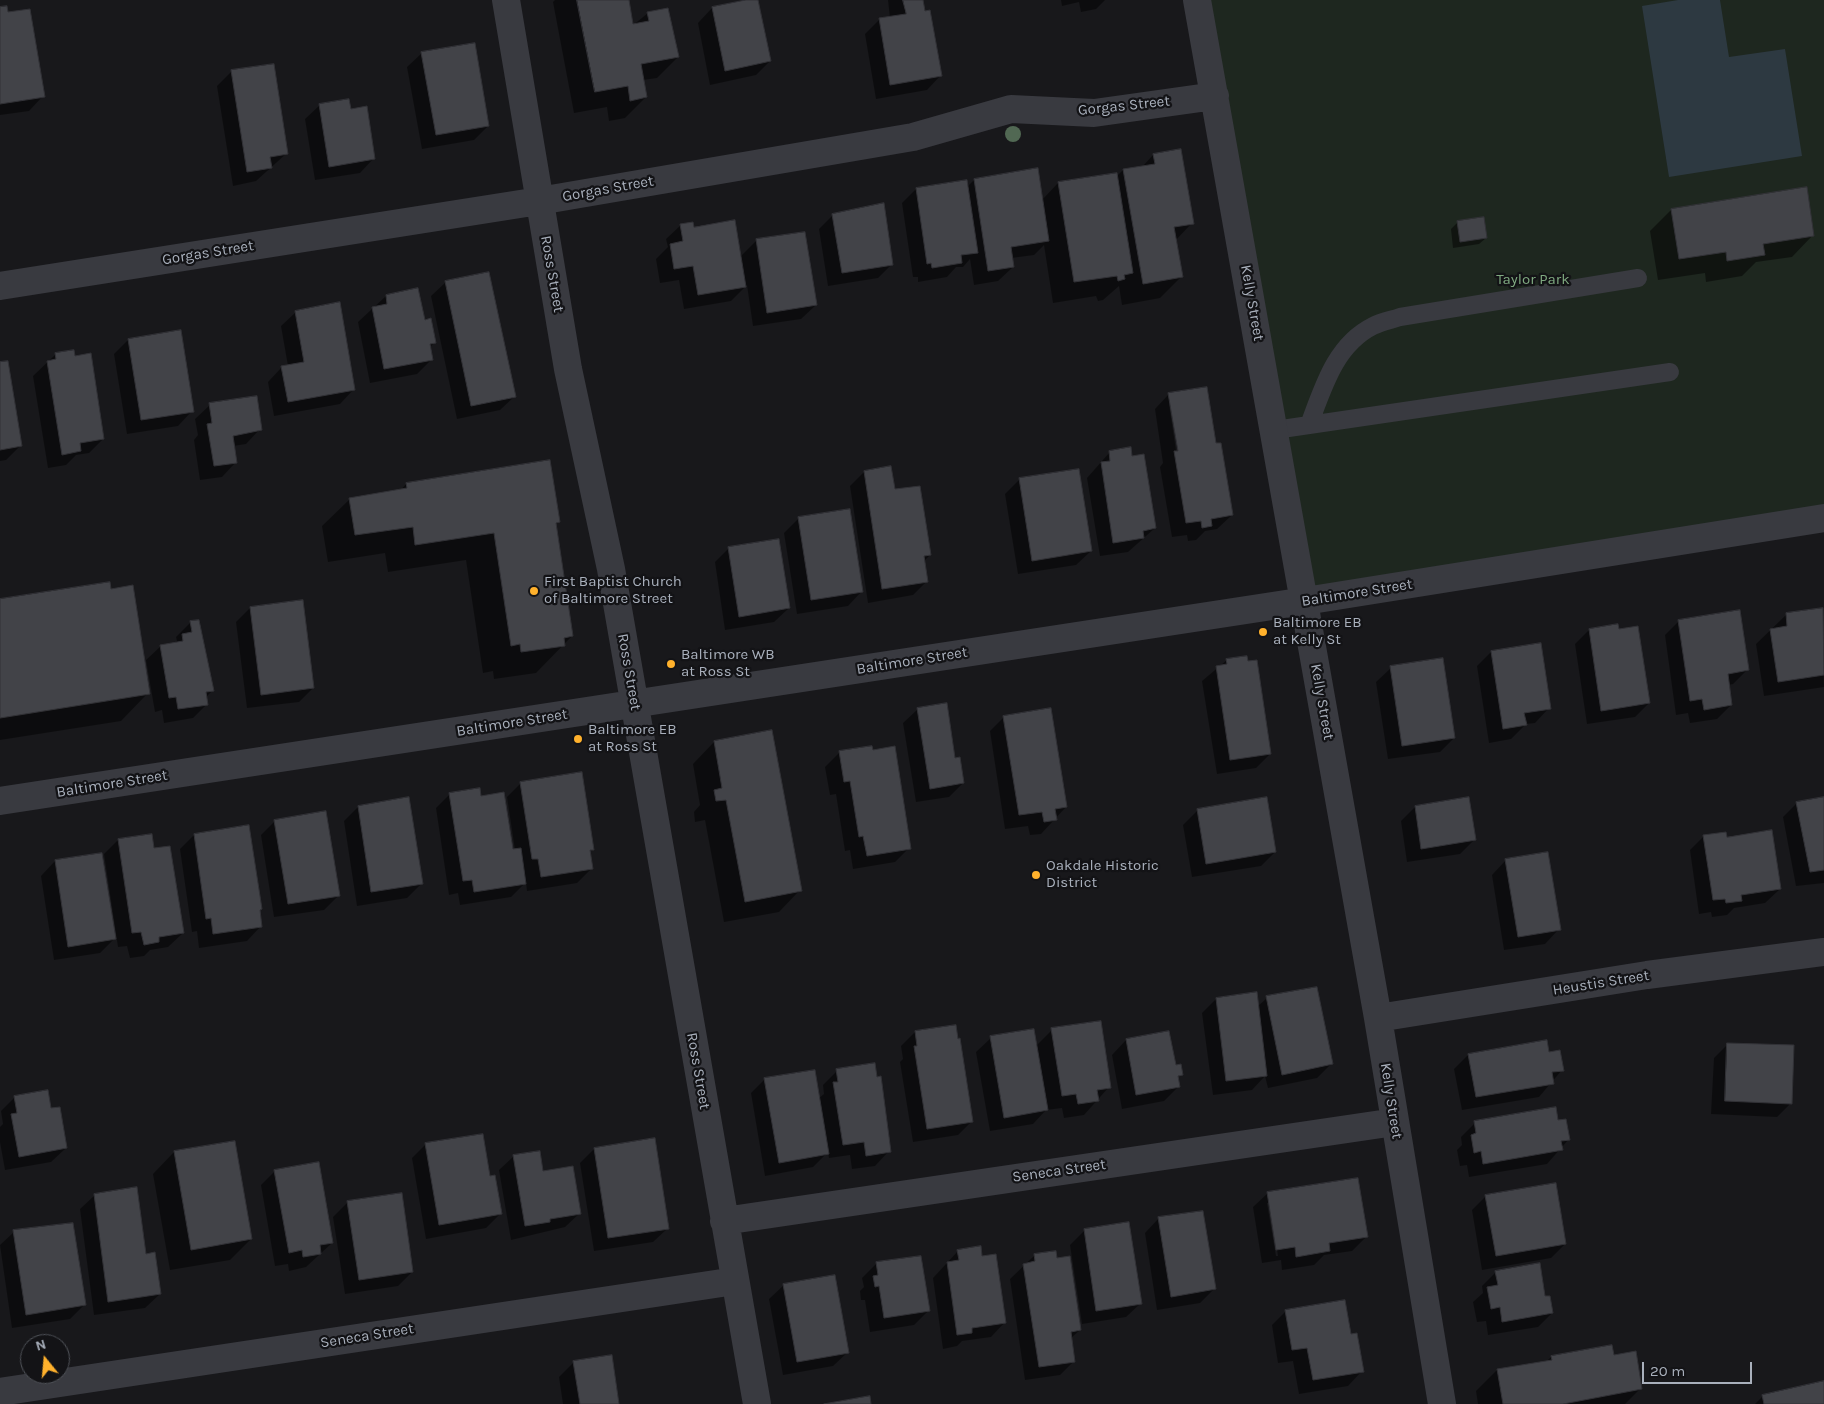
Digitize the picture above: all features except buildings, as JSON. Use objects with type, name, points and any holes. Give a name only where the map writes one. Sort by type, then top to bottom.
[{"type":"street","name":"Ross Street","points":[[506,0],[568,369],[611,569],[757,1404]]},
{"type":"street","name":"Kelly Street","points":[[1197,0],[1275,430],[1378,1018],[1442,1404]]},
{"type":"street","name":"Gorgas Street","points":[[0,286],[539,201],[913,137],[1011,109],[1094,112],[1214,96]]},
{"type":"street","name":"Baltimore Street","points":[[0,801],[1305,601],[1824,518]]},
{"type":"street","name":"Heustis Street","points":[[1378,1018],[1647,975],[1824,952]]},
{"type":"street","name":"Seneca Street","points":[[724,1220],[1395,1122]]},
{"type":"street","name":"Seneca Street","points":[[0,1392],[735,1281]]},
{"type":"lane","points":[[1309,425],[1328,375],[1341,353],[1357,336],[1374,325],[1400,318],[1638,278]]},
{"type":"lane","points":[[1275,430],[1670,372]]},
{"type":"green space","name":"Taylor Park","points":[[1197,0],[1824,0],[1824,518],[1305,601]]},
{"type":"shaded area","points":[[1678,0],[1720,0],[1729,57],[1785,49],[1802,156],[1669,177],[1642,6]]},
{"type":"place","name":"First Baptist Church of Baltimore Street","points":[[534,591]]},
{"type":"place","name":"Baltimore EB at Kelly St","points":[[1263,632]]},
{"type":"place","name":"Baltimore WB at Ross St","points":[[671,664]]},
{"type":"place","name":"Baltimore EB at Ross St","points":[[578,739]]},
{"type":"place","name":"Oakdale Historic District","points":[[1036,875]]}]
